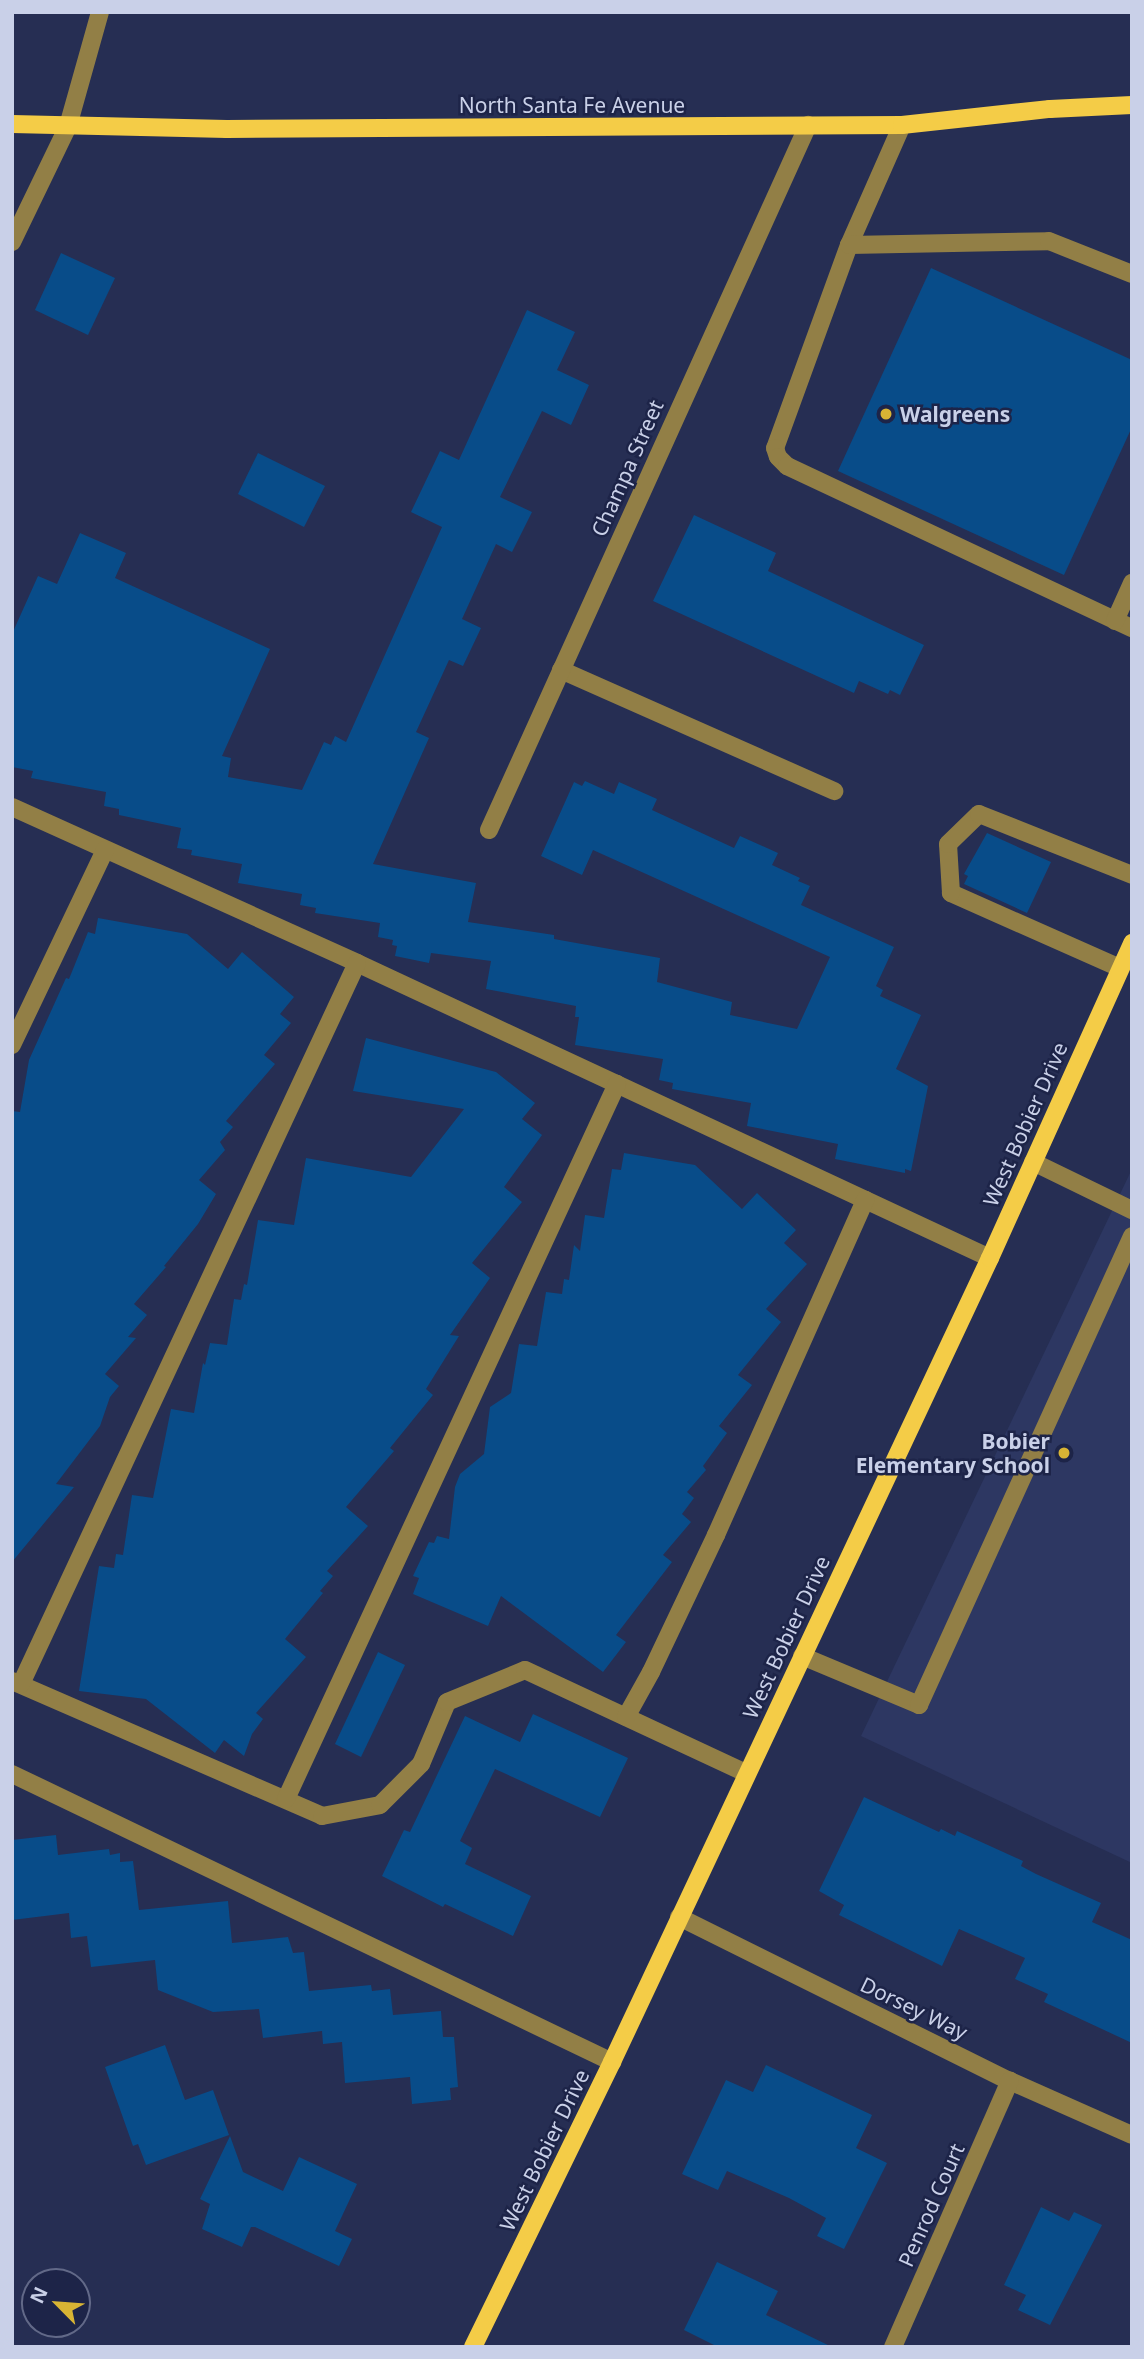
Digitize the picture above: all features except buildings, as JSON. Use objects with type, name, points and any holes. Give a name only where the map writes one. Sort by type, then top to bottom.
[{"type":"main road","name":"North Santa Fe Avenue","points":[[12,124],[635,129],[902,125],[1050,109],[1132,105]]},
{"type":"main road","name":"West Bobier Drive","points":[[473,2347],[612,2062],[990,1258],[1132,943]]},
{"type":"street","points":[[12,242],[68,126],[100,12]]},
{"type":"street","name":"Champa Street","points":[[489,830],[807,125]]},
{"type":"street","points":[[902,125],[849,245],[775,448],[778,457],[788,466],[1124,624],[1132,583]]},
{"type":"street","points":[[849,245],[1049,241],[1132,274]]},
{"type":"street","points":[[561,670],[834,791]]},
{"type":"street","points":[[12,807],[357,963],[990,1258]]},
{"type":"street","points":[[1120,968],[951,893],[948,844],[979,814],[1132,875]]},
{"type":"street","points":[[12,1045],[105,850]]},
{"type":"street","points":[[357,963],[17,1683],[322,1816],[380,1805],[421,1764],[446,1702],[525,1670],[746,1773]]},
{"type":"street","points":[[286,1799],[617,1084]]},
{"type":"street","points":[[1033,1162],[1132,1210]]},
{"type":"street","points":[[626,1717],[651,1672],[716,1535],[865,1200]]},
{"type":"street","points":[[802,1656],[919,1705],[1132,1236]]},
{"type":"street","points":[[12,1774],[612,2062]]},
{"type":"street","name":"Dorsey Way","points":[[679,1917],[1010,2081],[1132,2135]]},
{"type":"street","name":"Penrod Court","points":[[893,2347],[1010,2081]]},
{"type":"shaded area","name":"Bobier Elementary School","points":[[1132,1169],[1132,1863],[861,1736]]},
{"type":"place","name":"Walgreens","points":[[886,414]]},
{"type":"place","name":"Bobier Elementary School","points":[[1064,1453]]}]
